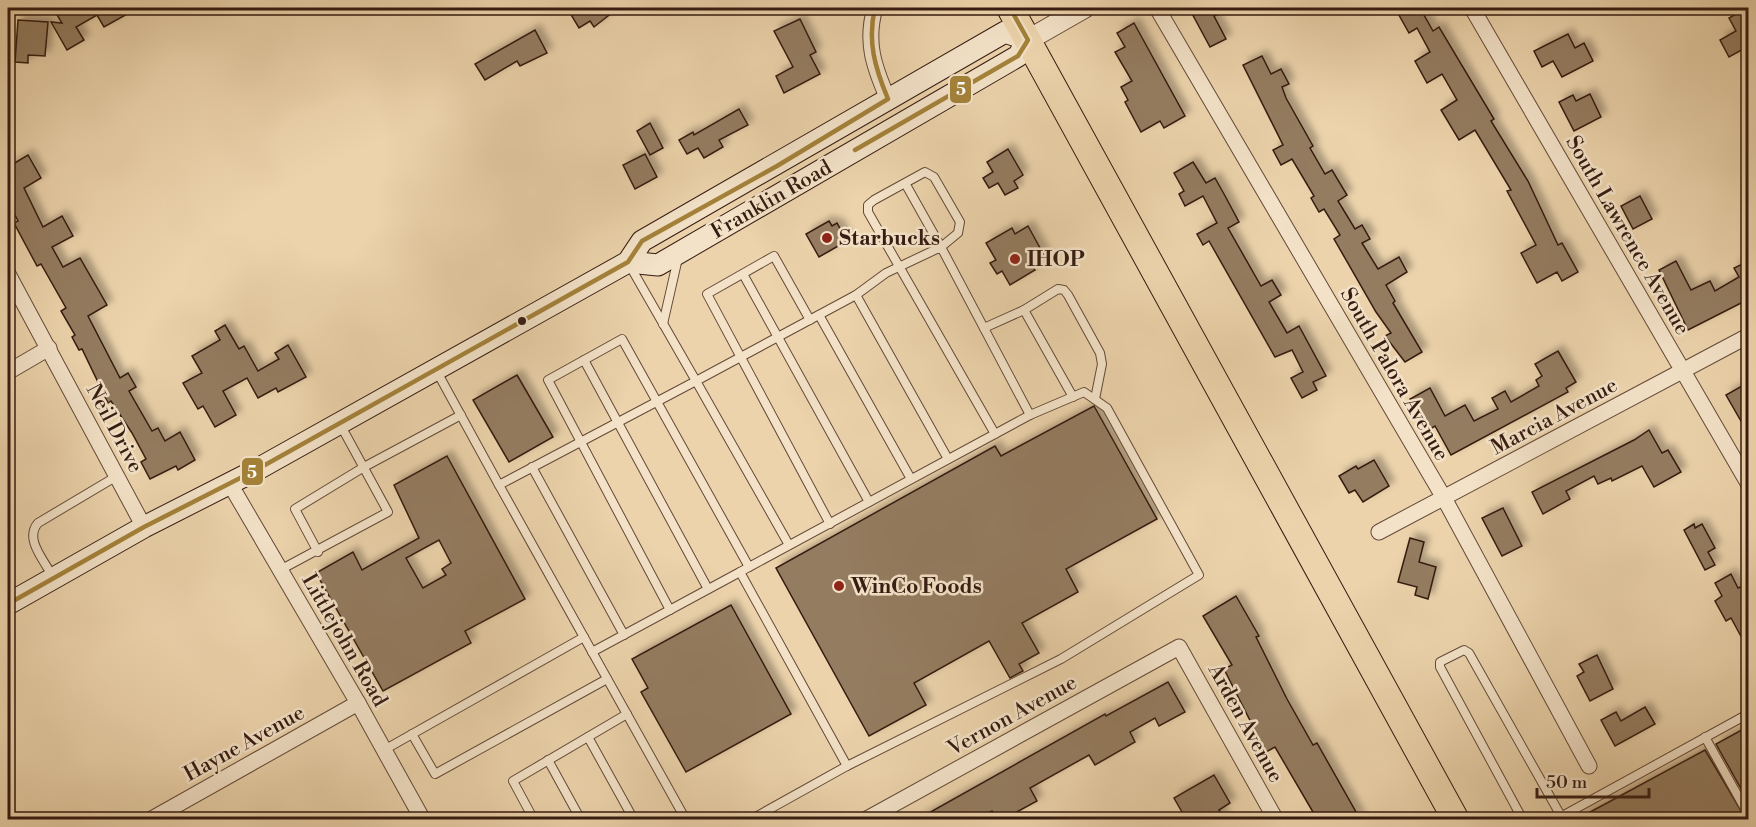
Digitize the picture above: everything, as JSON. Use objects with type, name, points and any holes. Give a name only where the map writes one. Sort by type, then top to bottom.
[{"type":"highway","points":[[1010,8],[1456,819]]},
{"type":"main road","name":"Franklin Road","points":[[8,604],[144,527],[230,484],[628,262],[642,241],[777,166],[1005,32],[1028,40],[1018,57],[658,265],[628,262]]},
{"type":"street","points":[[875,8],[870,25],[872,58],[888,99]]},
{"type":"street","points":[[1028,40],[1084,8]]},
{"type":"street","name":"South Palora Avenue","points":[[1156,8],[1444,498],[1589,766]]},
{"type":"street","name":"South Lawrence Avenue","points":[[1472,8],[1749,483]]},
{"type":"street","name":"Neil Drive","points":[[8,274],[144,527]]},
{"type":"street","name":"Marcia Avenue","points":[[1379,532],[1749,336]]},
{"type":"street","points":[[8,372],[49,348]]},
{"type":"street","name":"Littlejohn Road","points":[[230,484],[423,819]]},
{"type":"street","name":"Vernon Avenue","points":[[865,819],[1179,647]]},
{"type":"street","name":"Arden Avenue","points":[[1179,647],[1276,819]]},
{"type":"street","name":"Hayne Avenue","points":[[150,819],[358,703]]},
{"type":"lane","points":[[500,485],[856,295],[901,266],[941,247],[958,232],[960,222],[934,177],[925,172],[868,205],[868,212],[901,266],[995,434]]},
{"type":"lane","points":[[904,183],[941,247],[1030,415]]},
{"type":"lane","points":[[663,324],[680,252]]},
{"type":"lane","points":[[810,320],[774,256],[707,294],[830,524]]},
{"type":"lane","points":[[628,262],[789,545]]},
{"type":"lane","points":[[743,274],[869,502]]},
{"type":"lane","points":[[984,328],[1024,310],[1058,290],[1064,290],[1100,353],[1102,364],[1095,399]]},
{"type":"lane","points":[[856,295],[948,459]]},
{"type":"lane","points":[[1024,310],[1073,397]]},
{"type":"lane","points":[[819,315],[911,479]]},
{"type":"lane","points":[[670,610],[548,380],[622,339],[749,567]]},
{"type":"lane","points":[[584,360],[708,589]]},
{"type":"lane","points":[[436,370],[686,819]]},
{"type":"lane","points":[[592,652],[1030,415],[1084,392],[1107,408],[1199,575],[1061,659],[847,766],[750,819]]},
{"type":"lane","points":[[318,552],[295,509],[364,467],[461,415]]},
{"type":"lane","points":[[280,570],[318,552],[388,512],[339,423]]},
{"type":"lane","points":[[532,467],[624,634]]},
{"type":"lane","points":[[54,578],[31,537],[33,529],[38,523],[117,476]]},
{"type":"lane","points":[[740,572],[847,766]]},
{"type":"lane","points":[[384,750],[584,637]]},
{"type":"lane","points":[[1523,819],[1440,667],[1440,662],[1464,650],[1469,653],[1558,818],[1749,714]]},
{"type":"lane","points":[[412,734],[435,774],[607,679]]},
{"type":"lane","points":[[534,819],[513,781],[627,714]]},
{"type":"lane","points":[[588,737],[634,819]]},
{"type":"lane","points":[[1705,737],[1749,814]]},
{"type":"lane","points":[[548,760],[580,819]]},
{"type":"building","points":[[53,8],[138,8],[104,27],[97,15],[76,27],[84,40],[67,50],[51,22],[62,23]]},
{"type":"building","points":[[567,8],[618,8],[594,27],[590,21],[579,28]]},
{"type":"building","points":[[1189,8],[1231,8],[1214,16],[1226,39],[1210,47]]},
{"type":"building","points":[[1395,8],[1420,8],[1433,31],[1439,27],[1494,119],[1491,121],[1528,181],[1558,245],[1562,243],[1578,272],[1562,281],[1557,272],[1537,283],[1521,253],[1536,245],[1507,191],[1511,190],[1475,130],[1459,140],[1441,110],[1457,100],[1442,74],[1427,83],[1415,61],[1430,52],[1417,28],[1409,33]]},
{"type":"building","points":[[1743,10],[1749,20],[1749,54],[1745,48],[1729,57],[1720,40],[1736,31],[1729,18]]},
{"type":"building","points":[[800,19],[816,52],[810,55],[820,74],[784,93],[776,76],[793,67],[774,31]]},
{"type":"building","points":[[18,20],[48,22],[45,56],[28,55],[28,63],[15,62]]},
{"type":"building","points":[[1134,23],[1185,116],[1164,128],[1160,121],[1141,132],[1125,102],[1128,100],[1121,87],[1132,81],[1115,52],[1125,47],[1117,33]]},
{"type":"building","points":[[535,30],[547,53],[520,66],[517,61],[485,80],[475,64]]},
{"type":"building","points":[[1568,34],[1575,48],[1584,43],[1593,61],[1562,77],[1553,61],[1542,67],[1534,51]]},
{"type":"building","points":[[1262,56],[1271,74],[1281,69],[1289,84],[1282,87],[1286,98],[1313,146],[1310,148],[1325,174],[1332,170],[1347,195],[1338,201],[1355,229],[1362,225],[1370,239],[1362,243],[1378,269],[1399,257],[1407,272],[1386,285],[1395,301],[1393,303],[1422,352],[1405,362],[1385,336],[1391,333],[1376,312],[1334,239],[1340,235],[1324,209],[1319,212],[1311,198],[1314,196],[1292,159],[1281,165],[1273,150],[1283,145],[1243,65]]},
{"type":"building","points":[[1590,94],[1601,117],[1574,131],[1559,102],[1573,95],[1576,101]]},
{"type":"building","points":[[739,109],[748,125],[719,140],[723,147],[704,158],[698,148],[687,154],[679,140],[693,132],[694,135]]},
{"type":"building","points":[[650,123],[663,148],[650,155],[637,131]]},
{"type":"building","points":[[1008,149],[1023,175],[1014,181],[1018,188],[1005,195],[998,183],[989,188],[983,178],[993,172],[987,162]]},
{"type":"building","points":[[645,154],[657,177],[635,189],[623,165]]},
{"type":"building","points":[[28,155],[41,178],[24,188],[43,227],[62,216],[73,236],[52,247],[63,267],[80,258],[107,305],[88,316],[120,378],[128,373],[136,387],[129,391],[152,431],[158,428],[165,441],[180,432],[195,460],[178,470],[176,466],[150,479],[141,462],[146,459],[132,433],[111,401],[108,403],[82,349],[79,350],[72,337],[75,335],[61,311],[66,308],[41,264],[37,266],[14,223],[18,221],[8,202],[8,167]]},
{"type":"building","points":[[1193,162],[1206,183],[1215,178],[1224,194],[1239,222],[1228,228],[1261,286],[1272,280],[1281,295],[1269,302],[1287,333],[1299,326],[1326,376],[1313,382],[1317,390],[1302,398],[1291,378],[1303,372],[1292,350],[1275,357],[1209,241],[1203,245],[1197,234],[1217,223],[1203,196],[1185,206],[1179,194],[1184,191],[1174,173]]},
{"type":"building","points":[[1640,196],[1652,219],[1633,229],[1621,206]]},
{"type":"building","name":"Starbucks","points":[[829,221],[832,226],[837,223],[847,241],[819,257],[806,234]]},
{"type":"building","points":[[1028,226],[1045,257],[1032,265],[1035,270],[1010,285],[1002,271],[997,274],[990,263],[996,260],[986,243],[1012,228],[1015,234]]},
{"type":"building","points":[[1676,261],[1691,290],[1710,281],[1715,291],[1739,277],[1734,268],[1749,261],[1749,299],[1688,330],[1659,270]]},
{"type":"building","points":[[225,325],[239,349],[244,346],[258,371],[279,359],[275,353],[288,345],[306,377],[278,392],[276,388],[258,398],[247,378],[223,391],[236,415],[215,427],[203,406],[198,409],[183,383],[202,373],[192,356],[220,340],[215,331]]},
{"type":"building","points":[[1558,351],[1576,382],[1566,388],[1568,392],[1451,455],[1435,426],[1427,431],[1410,399],[1430,388],[1445,416],[1465,405],[1474,421],[1498,409],[1492,398],[1505,391],[1511,402],[1539,386],[1536,380],[1542,376],[1535,364]]},
{"type":"building","points":[[517,375],[553,437],[509,462],[473,400]]},
{"type":"building","points":[[1749,382],[1749,435],[1726,395]]},
{"type":"building","points":[[1094,406],[1157,519],[1066,569],[1078,592],[1022,623],[1039,653],[1019,664],[1023,671],[1010,678],[989,641],[914,683],[926,705],[869,736],[776,568],[995,446],[1001,456]]},
{"type":"building","points":[[1649,430],[1662,453],[1668,450],[1681,472],[1654,487],[1642,466],[1612,481],[1611,478],[1598,484],[1594,476],[1566,491],[1570,499],[1543,514],[1532,492],[1634,440]]},
{"type":"building","points":[[447,456],[525,599],[465,631],[471,643],[383,691],[316,573],[353,552],[362,570],[419,538],[394,485]],"holes":[[[439,540],[451,563],[442,569],[446,575],[423,588],[406,558]]]},
{"type":"building","points":[[1374,460],[1389,486],[1363,502],[1355,490],[1349,493],[1339,476],[1356,466],[1358,469]]},
{"type":"building","points":[[1503,508],[1522,546],[1502,556],[1482,518]]},
{"type":"building","points":[[1694,524],[1695,528],[1702,524],[1715,548],[1708,552],[1715,565],[1705,570],[1684,530]]},
{"type":"building","points":[[1410,538],[1424,542],[1419,562],[1436,567],[1428,599],[1415,595],[1417,587],[1398,582]]},
{"type":"building","points":[[1731,574],[1738,588],[1743,586],[1749,596],[1749,651],[1731,618],[1726,621],[1715,601],[1722,596],[1715,583]]},
{"type":"building","points":[[1236,596],[1259,636],[1256,637],[1287,699],[1313,745],[1317,743],[1360,819],[1317,819],[1275,747],[1266,752],[1224,669],[1232,665],[1203,616]]},
{"type":"building","points":[[731,605],[791,714],[686,772],[641,692],[648,688],[632,659]]},
{"type":"building","points":[[1597,655],[1613,689],[1590,701],[1577,676],[1584,672],[1579,664]]},
{"type":"building","points":[[1168,682],[1185,712],[1159,726],[1155,718],[1130,732],[1135,742],[1095,765],[1089,755],[1030,788],[1037,801],[1004,819],[996,819],[992,811],[977,819],[918,819],[1105,714],[1106,716]]},
{"type":"building","points":[[1645,707],[1655,724],[1615,746],[1601,720],[1616,712],[1621,721]]},
{"type":"building","points":[[1749,726],[1749,803],[1716,744]]},
{"type":"building","points":[[1705,750],[1746,819],[1577,819],[1607,803]]},
{"type":"building","points":[[1214,775],[1230,803],[1219,810],[1225,819],[1186,819],[1174,798]]},
{"type":"transit line","name":"5","points":[[8,604],[144,527],[256,470],[628,262],[642,241],[777,166],[888,99],[879,76],[872,43],[875,8]]},
{"type":"transit line","name":"5","points":[[855,150],[1018,56],[1028,40],[1010,8]]},
{"type":"place","name":"Starbucks","points":[[827,238]]},
{"type":"place","name":"IHOP","points":[[1015,259]]},
{"type":"place","name":"WinCo Foods","points":[[839,586]]}]
